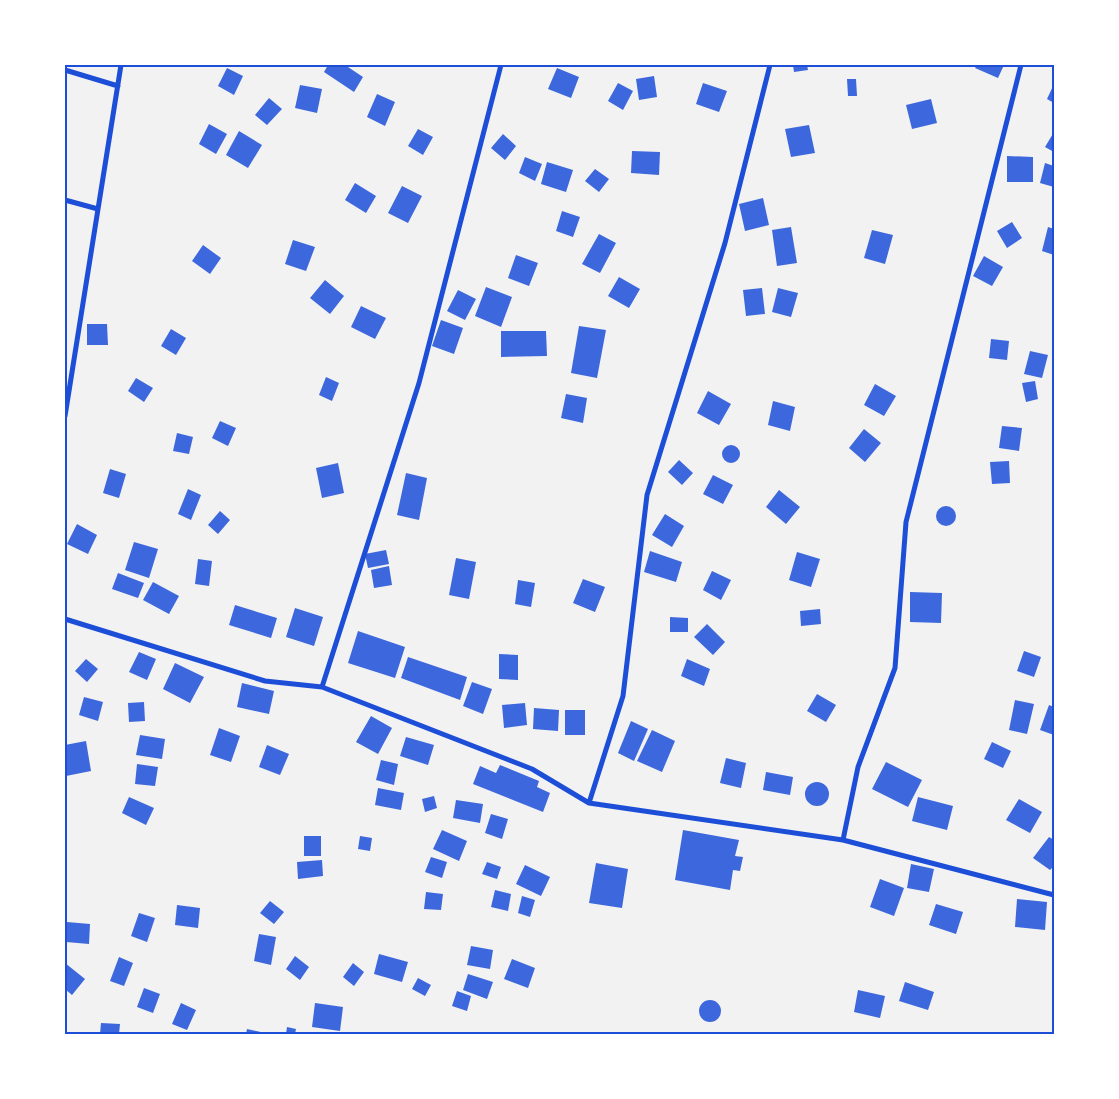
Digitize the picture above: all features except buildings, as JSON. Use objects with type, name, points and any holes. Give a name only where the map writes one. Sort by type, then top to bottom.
[{"type":"street","points":[[65,416],[121,65]]},
{"type":"street","points":[[322,687],[418,383],[501,65]]},
{"type":"street","points":[[589,802],[623,696],[647,495],[725,243],[770,65]]},
{"type":"street","points":[[843,840],[858,767],[895,668],[906,522],[1021,65]]},
{"type":"street","points":[[65,70],[118,86]]},
{"type":"street","points":[[65,200],[98,209]]},
{"type":"street","points":[[65,619],[265,680],[322,687],[532,769],[589,802],[843,840],[1054,895]]}]
